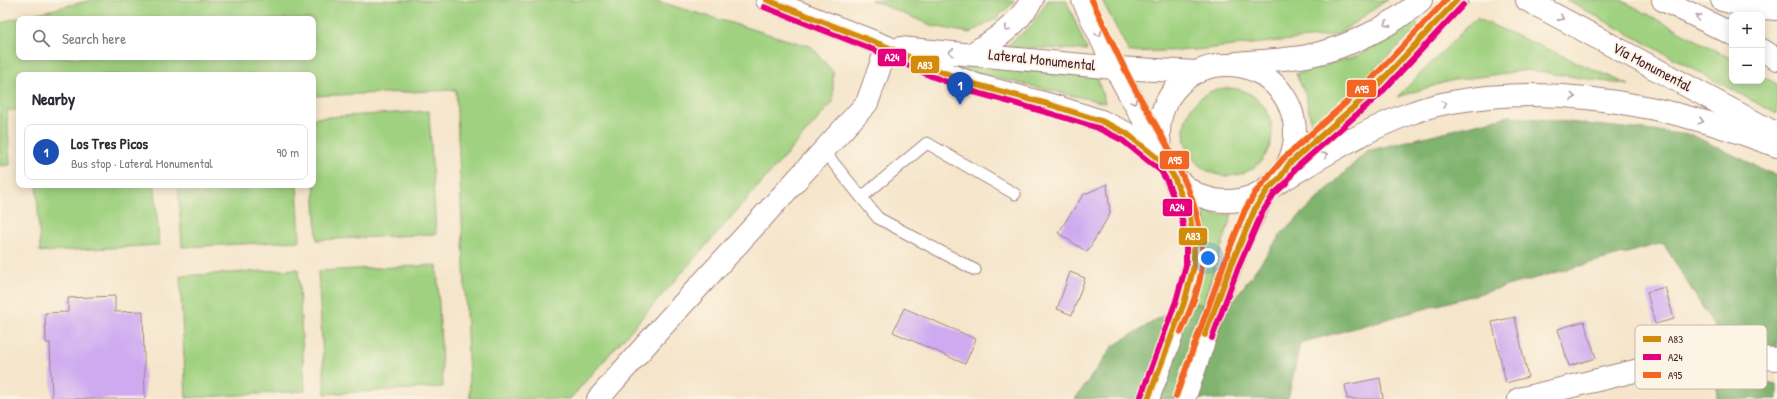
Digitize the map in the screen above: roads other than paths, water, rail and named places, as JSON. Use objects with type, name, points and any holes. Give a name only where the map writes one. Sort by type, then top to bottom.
[{"type":"main road","name":"Lateral Monumental","points":[[767,0],[887,47],[934,69],[977,86],[1051,105],[1101,121],[1126,133],[1167,166]]},
{"type":"main road","points":[[973,53],[999,38],[1024,14],[1032,0]]},
{"type":"main road","points":[[1083,0],[1115,68],[1167,166],[1190,217],[1194,242],[1194,266],[1184,303],[1148,399]]},
{"type":"main road","points":[[1289,164],[1374,89],[1457,0]]},
{"type":"main road","name":"Vía Monumental","points":[[1527,0],[1777,134]]},
{"type":"main road","points":[[1663,0],[1729,33]]},
{"type":"main road","points":[[1722,0],[1748,7],[1777,9]]},
{"type":"main road","points":[[1420,1],[1385,26],[1348,45],[1306,56],[1211,67],[1198,72],[1181,82],[1169,97],[1161,115],[1158,134],[1167,166],[1192,192],[1213,200],[1236,201],[1257,195],[1340,146],[1377,127],[1415,112],[1455,101],[1492,97],[1548,95],[1604,100],[1658,110],[1739,131],[1777,146]]},
{"type":"main road","name":"Lateral Monumental","points":[[887,47],[973,53],[1115,68],[1198,72]]},
{"type":"main road","points":[[598,399],[658,330],[867,103],[887,47]]},
{"type":"main road","points":[[1765,52],[1777,58]]},
{"type":"main road","points":[[1184,399],[1209,324],[1254,209],[1268,189],[1280,178],[1289,164],[1296,141],[1294,118],[1285,96],[1269,79],[1248,68],[1224,65]]},
{"type":"main road","points":[[1767,358],[1777,359]]},
{"type":"main road","points":[[1519,399],[1635,371]]},
{"type":"lane","points":[[862,197],[927,143],[1015,194]]},
{"type":"lane","points":[[824,150],[878,218],[975,270]]},
{"type":"place","name":"Los Tres Picos","points":[[960,105]]}]
